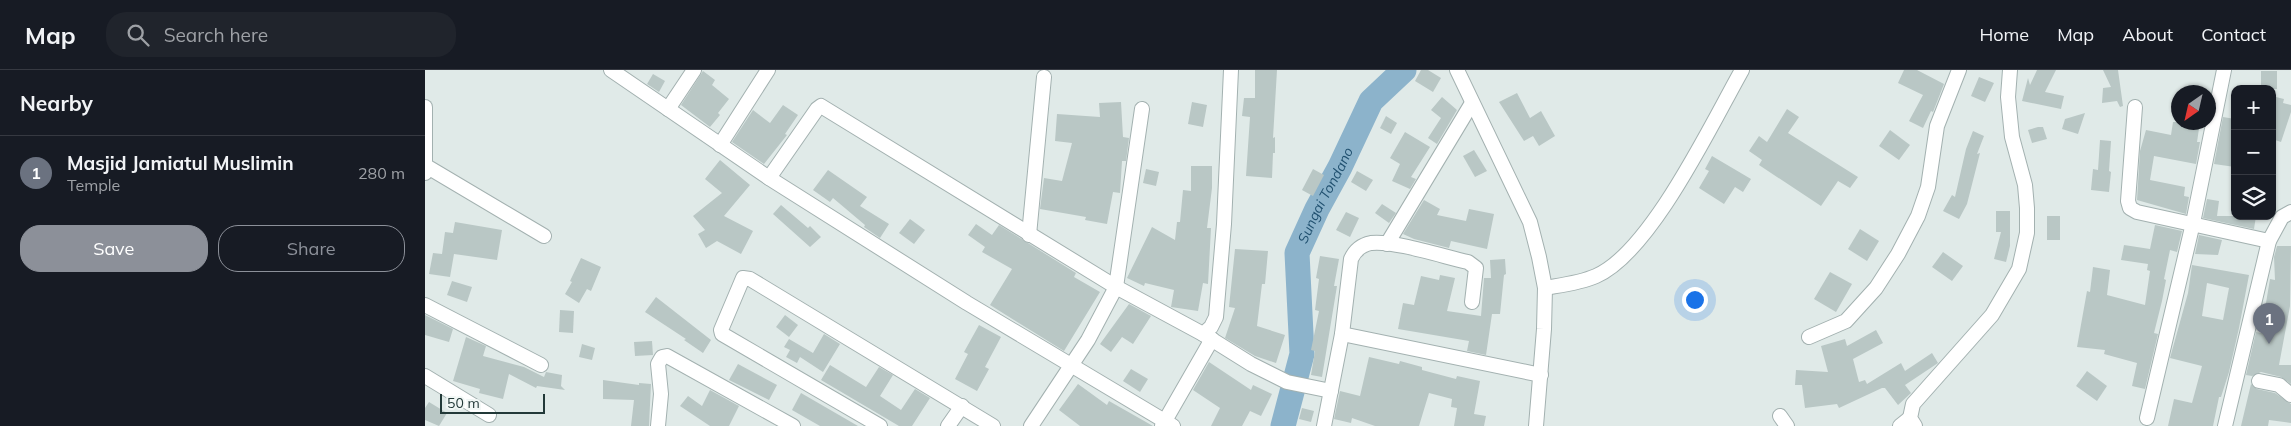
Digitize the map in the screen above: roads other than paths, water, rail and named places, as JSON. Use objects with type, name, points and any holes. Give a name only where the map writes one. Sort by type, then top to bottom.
[{"type":"street","points":[[611,70],[629,75],[668,109],[769,178],[967,303],[1167,424],[1215,317],[1224,224],[1231,70]]},
{"type":"street","points":[[668,109],[694,70]]},
{"type":"street","points":[[720,144],[768,70]]},
{"type":"street","points":[[1457,70],[1530,222],[1539,257],[1545,288],[1541,375],[1536,426]]},
{"type":"street","points":[[1545,288],[1597,276],[1620,260],[1644,234],[1667,201],[1742,70]]},
{"type":"street","points":[[1809,337],[1846,321],[1876,288],[1898,254],[1918,216],[1928,187],[1937,126],[1959,70]]},
{"type":"street","points":[[1909,423],[1913,404],[1992,315],[2019,269],[2027,233],[2027,208],[2025,184],[2013,137],[2008,97],[2010,70]]},
{"type":"street","points":[[2147,418],[2193,223],[2224,70]]},
{"type":"street","points":[[1029,235],[1043,77]]},
{"type":"street","points":[[1387,244],[1472,103]]},
{"type":"street","points":[[769,178],[821,106],[1029,235],[1116,287],[1208,336],[1251,364],[1287,382],[1331,391]]},
{"type":"street","points":[[2135,106],[2128,201],[2130,208],[2137,212],[2269,241]]},
{"type":"street","points":[[425,107],[425,170],[544,236]]},
{"type":"street","points":[[1031,426],[1072,366],[1116,287],[1142,109]]},
{"type":"street","points":[[2225,426],[2269,241],[2282,217],[2291,212]]},
{"type":"street","points":[[1324,426],[1342,334],[1348,281],[1354,252],[1371,243],[1387,244],[1468,262],[1474,265],[1477,272],[1472,302]]},
{"type":"street","points":[[880,426],[722,334],[721,330],[743,278],[750,278],[993,426]]},
{"type":"street","points":[[425,305],[541,365]]},
{"type":"street","points":[[1342,334],[1541,375]]},
{"type":"street","points":[[658,426],[661,394],[658,364],[662,357],[667,356],[793,426]]},
{"type":"street","points":[[425,376],[489,415]]},
{"type":"street","points":[[2259,381],[2279,385],[2291,395]]},
{"type":"street","points":[[948,426],[961,406]]},
{"type":"waterway","name":"Sungai Tondano","points":[[1283,426],[1302,354],[1297,253],[1371,101],[1404,70]]},
{"type":"place","name":"Masjid Jamiatul Muslimin","points":[[2269,344]]}]
